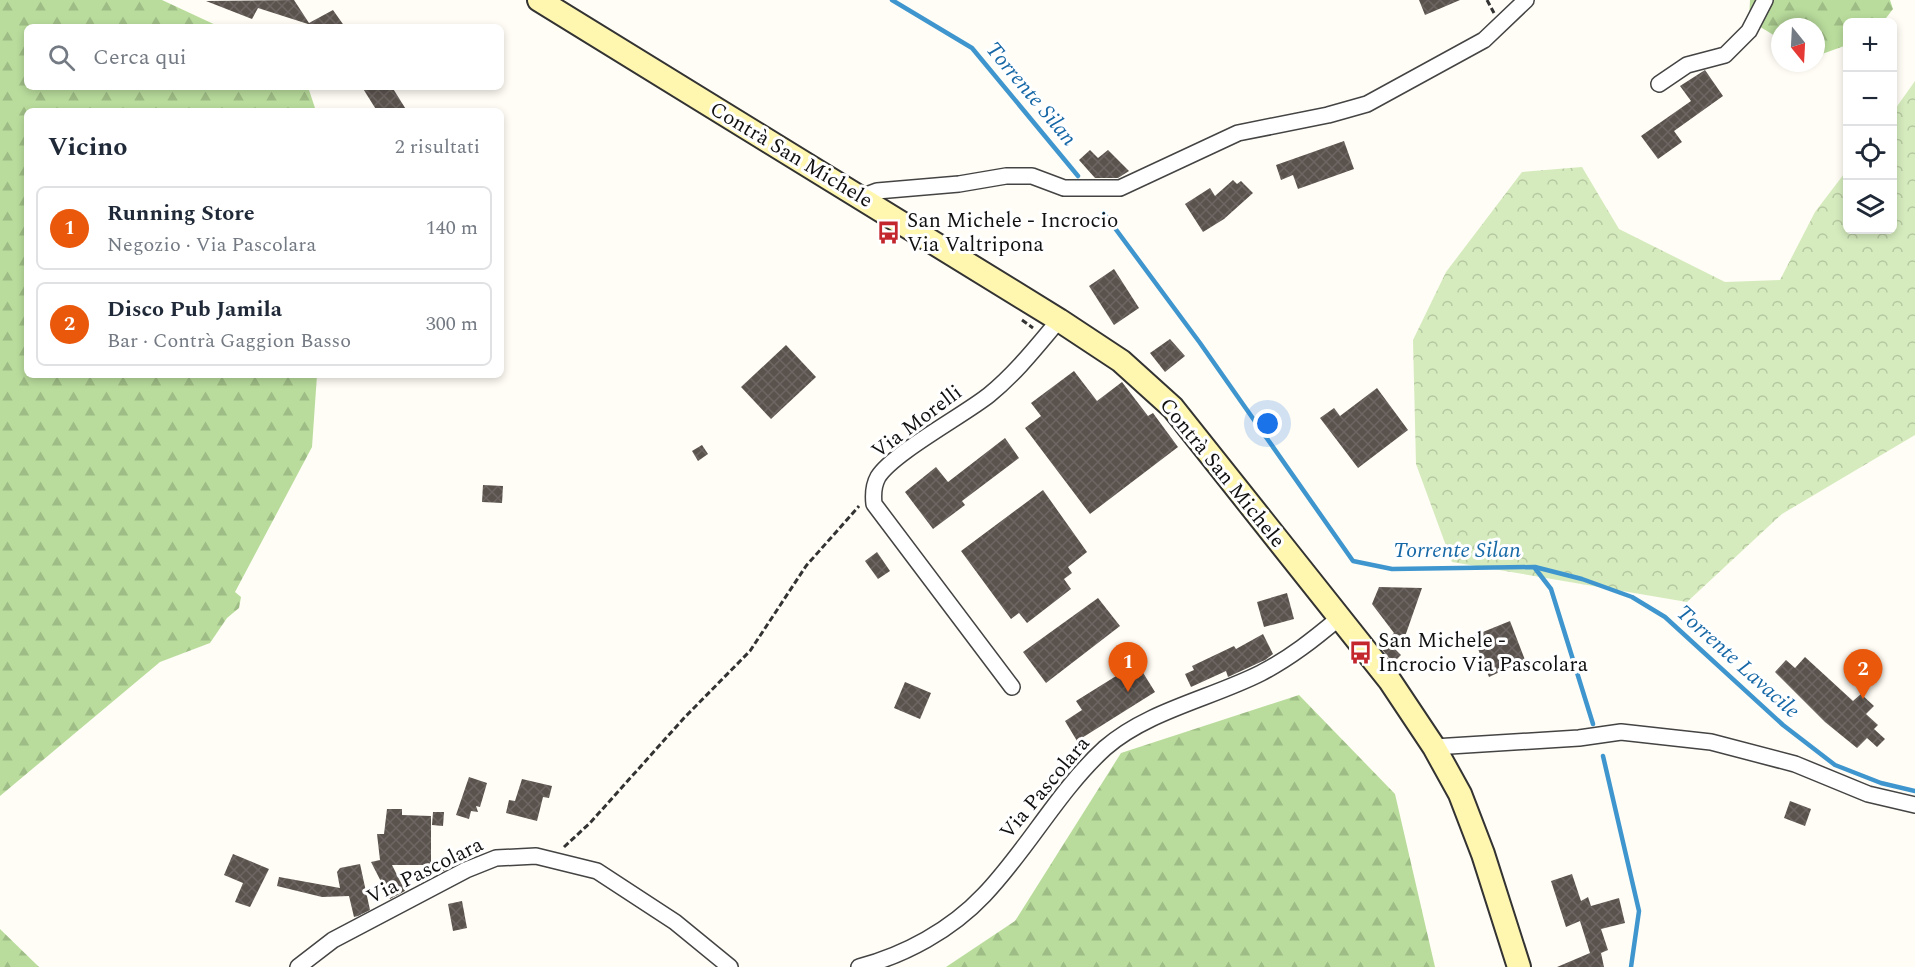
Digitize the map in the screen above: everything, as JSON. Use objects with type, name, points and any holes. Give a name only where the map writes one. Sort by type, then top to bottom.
[{"type":"main road","name":"Contrà San Michele","points":[[539,0],[861,197],[1053,328],[1121,361],[1173,408],[1390,681],[1434,747],[1460,794],[1483,854],[1519,967]]},
{"type":"street","points":[[861,197],[877,191],[959,184],[1006,176],[1032,176],[1064,188],[1120,188],[1238,133],[1328,115],[1367,104],[1484,40],[1526,0]]},
{"type":"street","points":[[1659,84],[1687,65],[1725,55],[1749,31],[1765,0]]},
{"type":"street","name":"Via Morelli","points":[[1012,687],[874,504],[873,490],[879,476],[902,456],[990,394],[1053,328]]},
{"type":"street","name":"Via Pascolara","points":[[859,967],[881,961],[947,928],[984,895],[1057,801],[1106,747],[1131,730],[1260,674],[1306,646],[1339,618]]},
{"type":"street","points":[[1434,747],[1579,738],[1621,732],[1711,742],[1795,764],[1868,794],[1915,805]]},
{"type":"street","name":"Via Pascolara","points":[[298,967],[333,940],[486,862],[496,858],[536,856],[597,871],[675,921],[730,967]]},
{"type":"path","points":[[1019,315],[1024,323],[1053,328]]},
{"type":"path","points":[[548,859],[572,842],[684,717],[750,651],[806,566],[873,490]]},
{"type":"green space","points":[[0,0],[162,0],[214,24],[24,24],[24,90],[309,90],[315,108],[24,108],[24,378],[317,378],[312,447],[235,592],[241,597],[239,608],[227,618],[210,643],[160,662],[0,796]]},
{"type":"green space","points":[[1750,0],[1890,0],[1893,9],[1886,18],[1843,18],[1843,46],[1825,53],[1825,18],[1771,18],[1771,33],[1749,20]]},
{"type":"green space","points":[[1915,81],[1915,435],[1782,514],[1687,602],[1452,562],[1416,464],[1413,340],[1446,272],[1522,172],[1582,167],[1619,229],[1725,282],[1780,280],[1815,212],[1843,175],[1843,234],[1897,234],[1897,106]]},
{"type":"green space","points":[[1299,695],[1395,794],[1435,967],[946,967],[1015,921],[1121,753]]},
{"type":"green space","points":[[0,929],[39,967],[0,967]]},
{"type":"building","points":[[294,0],[309,23],[333,10],[343,24],[308,24],[258,8],[252,19],[206,1]]},
{"type":"building","points":[[1419,0],[1460,0],[1425,15]]},
{"type":"building","points":[[1705,70],[1723,96],[1674,131],[1682,142],[1658,159],[1641,136],[1691,101],[1680,86]]},
{"type":"building","points":[[364,90],[394,90],[405,108],[375,108]]},
{"type":"building","points":[[1344,141],[1354,169],[1298,189],[1293,175],[1281,180],[1276,165]]},
{"type":"building","points":[[1090,150],[1098,158],[1108,150],[1129,171],[1118,178],[1095,178],[1079,160]]},
{"type":"building","points":[[1233,180],[1237,184],[1241,181],[1253,193],[1224,219],[1203,232],[1185,204],[1210,188],[1215,196]]},
{"type":"building","points":[[1114,269],[1139,308],[1114,325],[1089,286]]},
{"type":"building","points":[[1170,339],[1185,356],[1165,372],[1150,353]]},
{"type":"building","points":[[786,345],[816,377],[771,419],[741,387]]},
{"type":"building","points":[[1074,371],[1097,401],[1122,382],[1148,416],[1153,413],[1178,447],[1090,514],[1025,428],[1041,416],[1031,403]]},
{"type":"building","points":[[1377,388],[1408,430],[1358,468],[1320,418],[1334,408],[1340,416]]},
{"type":"building","points":[[1005,438],[1019,458],[962,501],[965,505],[933,529],[905,492],[936,467],[948,482]]},
{"type":"building","points":[[702,445],[708,454],[698,461],[692,451]]},
{"type":"building","points":[[483,485],[503,486],[502,503],[482,502]]},
{"type":"building","points":[[1043,490],[1087,552],[1068,567],[1072,573],[1064,579],[1071,589],[1027,623],[1019,613],[1011,619],[961,551]]},
{"type":"building","points":[[877,552],[890,571],[878,579],[865,561]]},
{"type":"building","points":[[1379,587],[1422,588],[1402,645],[1401,643],[1395,649],[1401,655],[1393,663],[1380,647],[1394,633],[1372,604]]},
{"type":"building","points":[[1287,593],[1294,619],[1264,627],[1257,602]]},
{"type":"building","points":[[1098,598],[1120,626],[1046,683],[1023,652]]},
{"type":"building","points":[[1510,621],[1525,660],[1489,677],[1473,636]]},
{"type":"building","points":[[1263,634],[1273,654],[1265,660],[1228,677],[1226,671],[1191,687],[1185,674],[1194,670],[1192,666],[1234,646],[1236,649]]},
{"type":"building","points":[[1805,657],[1853,701],[1861,694],[1874,706],[1866,714],[1878,725],[1874,729],[1885,739],[1877,747],[1867,738],[1857,748],[1825,722],[1775,672],[1786,660],[1795,668]]},
{"type":"building","points":[[1137,663],[1155,692],[1077,741],[1065,721],[1082,710],[1076,701]]},
{"type":"building","points":[[905,682],[931,693],[920,719],[894,708]]},
{"type":"building","points":[[469,777],[487,783],[480,807],[476,806],[478,812],[471,811],[469,819],[456,815]]},
{"type":"building","points":[[522,779],[552,786],[549,798],[543,797],[537,821],[506,813],[509,800],[515,801]]},
{"type":"building","points":[[1790,801],[1811,809],[1805,826],[1784,818]]},
{"type":"building","points":[[387,809],[402,809],[402,815],[431,816],[431,865],[392,865],[405,891],[390,899],[371,862],[380,860],[377,834],[384,834]]},
{"type":"building","points":[[433,812],[444,812],[443,826],[432,825]]},
{"type":"building","points":[[233,854],[269,869],[250,907],[235,902],[243,883],[224,875]]},
{"type":"building","points":[[459,854],[461,861],[443,871],[440,860]]},
{"type":"building","points":[[360,864],[370,910],[358,916],[354,917],[349,896],[322,897],[277,886],[279,877],[340,888],[337,872],[340,868]]},
{"type":"building","points":[[1572,874],[1581,901],[1588,897],[1591,906],[1619,898],[1625,923],[1601,929],[1608,950],[1601,953],[1604,967],[1557,967],[1590,953],[1580,921],[1566,927],[1551,881]]},
{"type":"building","points":[[462,901],[467,928],[453,931],[448,904]]},
{"type":"waterway","name":"Torrente Silan","points":[[892,0],[972,48],[1078,176]]},
{"type":"waterway","name":"Torrente Silan","points":[[1103,212],[1200,343],[1353,561],[1392,569],[1534,567],[1551,589],[1593,724]]},
{"type":"waterway","name":"Torrente Lavacile","points":[[1535,567],[1582,579],[1632,597],[1665,617],[1783,725],[1835,765],[1881,783],[1915,791]]},
{"type":"waterway","name":"Torrente Silan","points":[[1603,756],[1639,911],[1631,967]]},
{"type":"place","name":"San Michele - Incrocio Via Valtripona","points":[[889,233]]},
{"type":"place","name":"San Michele - Incrocio Via Pascolara","points":[[1360,653]]},
{"type":"place","name":"Running Store","points":[[1128,692]]},
{"type":"place","name":"Disco Pub Jamila","points":[[1863,699]]}]
